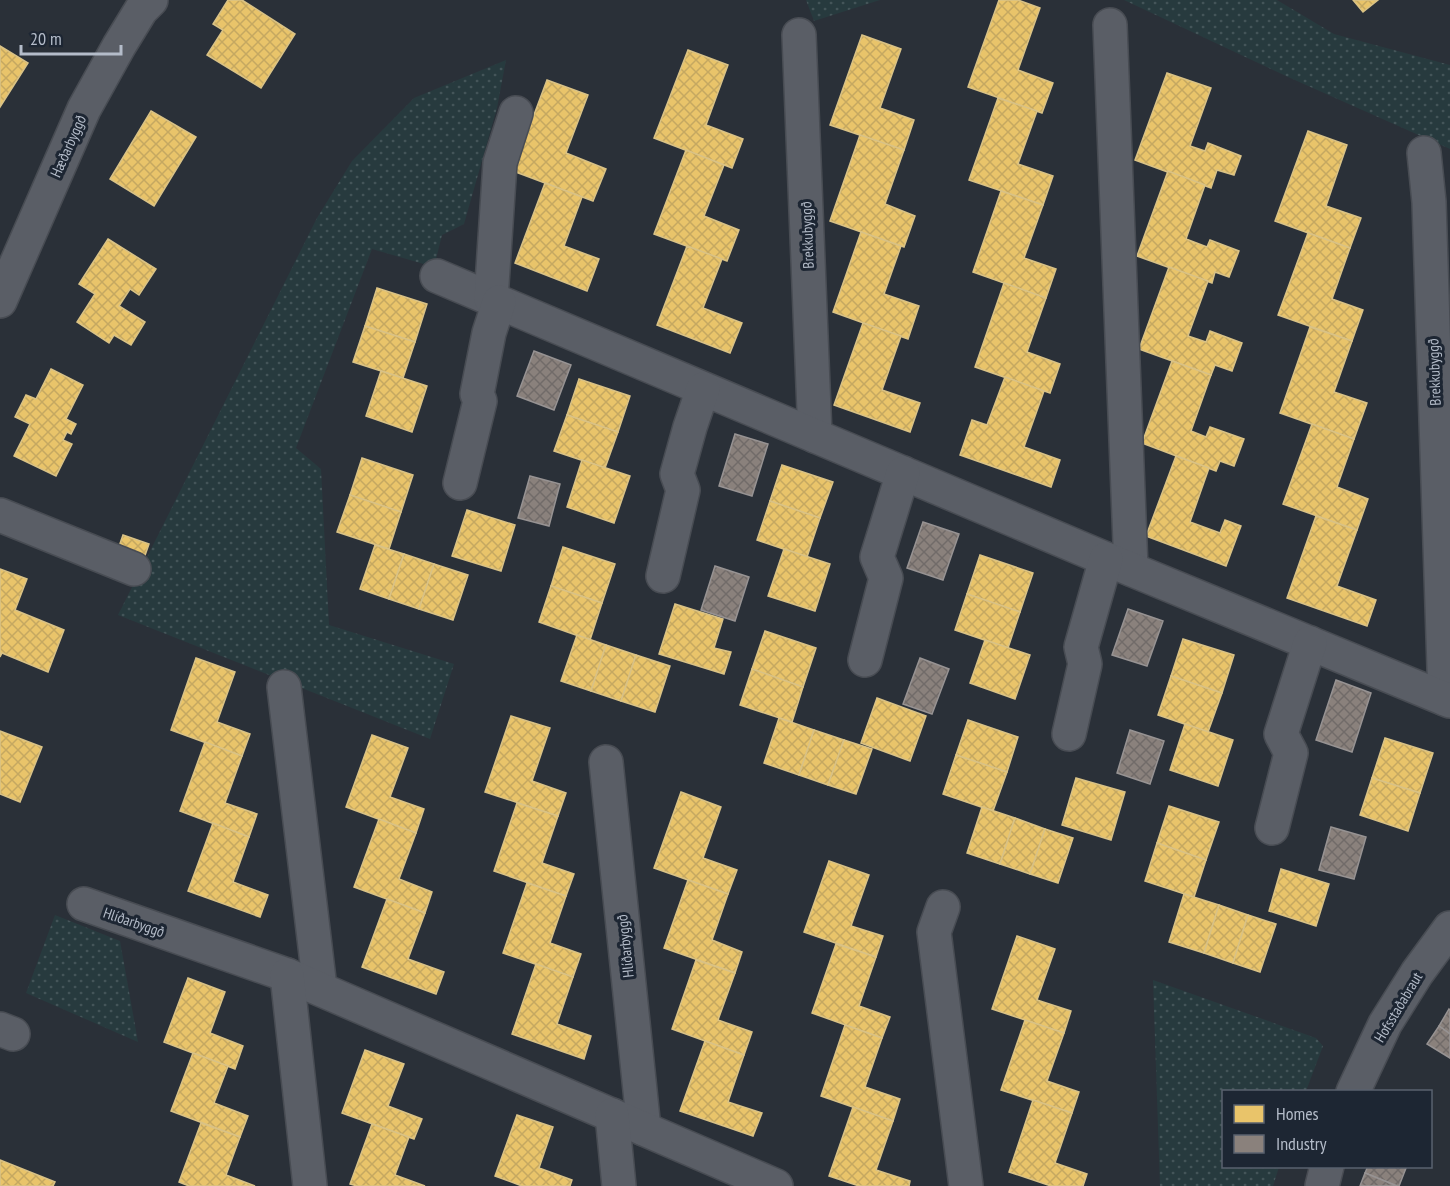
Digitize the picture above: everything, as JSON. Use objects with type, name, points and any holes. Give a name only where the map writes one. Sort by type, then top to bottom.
[{"type":"street","name":"Hæðarbyggð","points":[[0,301],[84,109],[141,10],[151,0]]},
{"type":"street","points":[[1069,734],[1086,664],[1081,647],[1119,564],[1110,25]]},
{"type":"street","name":"Brekkubyggð","points":[[799,35],[815,436]]},
{"type":"street","points":[[460,483],[480,401],[477,394],[495,301],[500,163],[516,113]]},
{"type":"street","name":"Brekkubyggð","points":[[437,276],[1119,564],[1448,700],[1429,202],[1424,153]]},
{"type":"street","points":[[663,576],[682,490],[677,474],[703,389]]},
{"type":"street","points":[[866,660],[886,578],[877,557],[903,473]]},
{"type":"street","points":[[0,515],[134,569]]},
{"type":"street","points":[[1272,828],[1291,753],[1281,734],[1310,643]]},
{"type":"street","points":[[284,687],[320,988]]},
{"type":"street","name":"Hlíðarbyggð","points":[[606,762],[644,1129]]},
{"type":"street","name":"Hlíðarbyggð","points":[[84,904],[320,988],[776,1186]]},
{"type":"street","points":[[943,907],[934,932],[966,1186]]},
{"type":"street","name":"Hofsstaðabraut","points":[[1354,1090],[1385,1024],[1450,928]]},
{"type":"street","points":[[287,975],[310,1186]]},
{"type":"street","points":[[612,1115],[619,1186]]},
{"type":"street","points":[[1322,1186],[1327,1168]]},
{"type":"green space","points":[[806,0],[880,0],[814,21]]},
{"type":"green space","points":[[1124,0],[1277,0],[1334,34],[1450,65],[1450,149],[1288,77]]},
{"type":"green space","points":[[506,60],[497,108],[464,224],[442,235],[434,267],[372,249],[296,448],[321,469],[329,625],[454,664],[430,739],[118,615],[317,218],[352,161],[414,98]]},
{"type":"green space","points":[[55,915],[120,941],[138,1042],[26,993]]},
{"type":"green space","points":[[1153,980],[1316,1038],[1323,1046],[1306,1090],[1222,1090],[1222,1168],[1279,1168],[1273,1186],[1160,1186]]},
{"type":"building: Homes","points":[[228,0],[242,0],[295,34],[261,88],[207,55],[223,30],[213,24]]},
{"type":"building: Homes","points":[[999,0],[1018,0],[1040,8],[1018,70],[1053,83],[1042,113],[968,87]]},
{"type":"building: Homes","points":[[1353,0],[1378,0],[1363,12]]},
{"type":"building: Homes","points":[[862,35],[901,49],[880,108],[914,120],[904,150],[830,125]]},
{"type":"building: Homes","points":[[0,46],[28,63],[0,107]]},
{"type":"building: Homes","points":[[688,50],[728,65],[706,125],[743,139],[732,168],[654,138]]},
{"type":"building: Homes","points":[[1167,73],[1211,88],[1190,146],[1205,151],[1208,143],[1241,156],[1234,175],[1217,170],[1211,188],[1135,160]]},
{"type":"building: Homes","points":[[547,80],[588,95],[566,153],[606,169],[593,201],[513,171]]},
{"type":"building: Homes","points":[[998,98],[1037,111],[1018,164],[1053,176],[1043,205],[969,180]]},
{"type":"building: Homes","points":[[151,111],[196,137],[154,206],[110,179]]},
{"type":"building: Homes","points":[[1308,131],[1347,145],[1326,206],[1361,218],[1350,248],[1275,221]]},
{"type":"building: Homes","points":[[860,135],[904,150],[885,204],[915,216],[904,247],[830,221]]},
{"type":"building: Homes","points":[[686,150],[724,165],[704,216],[739,230],[727,261],[654,234]]},
{"type":"building: Homes","points":[[1168,171],[1205,185],[1186,239],[1207,247],[1210,240],[1239,251],[1229,277],[1215,272],[1212,283],[1137,256]]},
{"type":"building: Homes","points":[[545,183],[582,197],[564,246],[599,259],[587,291],[515,263]]},
{"type":"building: Homes","points":[[1001,191],[1043,205],[1024,258],[1056,269],[1046,298],[973,272]]},
{"type":"building: Homes","points":[[861,232],[901,246],[884,294],[919,306],[908,339],[833,312]]},
{"type":"building: Homes","points":[[1308,233],[1350,248],[1332,299],[1363,310],[1352,341],[1278,315]]},
{"type":"building: Homes","points":[[108,239],[156,269],[139,295],[130,289],[119,306],[145,322],[131,345],[114,335],[109,343],[77,322],[95,294],[79,284]]},
{"type":"building: Homes","points":[[687,246],[722,259],[703,308],[742,323],[730,353],[657,325]]},
{"type":"building: Homes","points":[[1169,267],[1208,281],[1188,336],[1206,342],[1210,331],[1242,343],[1232,371],[1215,365],[1211,375],[1139,349]]},
{"type":"building: Homes","points":[[1004,283],[1046,298],[1027,352],[1060,364],[1050,393],[975,367]]},
{"type":"building: Homes","points":[[377,288],[427,304],[415,342],[365,326]]},
{"type":"building: Homes","points":[[863,323],[901,336],[882,390],[920,403],[910,432],[834,405]]},
{"type":"building: Homes","points":[[365,326],[415,342],[403,378],[353,362]]},
{"type":"building: Homes","points":[[1310,327],[1352,341],[1334,392],[1367,403],[1354,439],[1280,413]]},
{"type":"building: Homes","points":[[1172,361],[1211,375],[1191,431],[1206,437],[1210,427],[1244,439],[1234,466],[1220,461],[1216,471],[1142,443]]},
{"type":"building: Homes","points":[[51,369],[83,385],[66,419],[76,424],[71,434],[67,432],[63,440],[72,444],[56,476],[14,456],[30,424],[15,417],[26,395],[36,399]]},
{"type":"building: Homes","points":[[381,371],[427,386],[412,432],[366,416]]},
{"type":"building: Homes","points":[[1005,377],[1044,391],[1024,447],[1060,460],[1051,487],[960,455],[972,420],[987,425]]},
{"type":"building: Homes","points":[[579,379],[630,396],[618,432],[567,415]]},
{"type":"building: Homes","points":[[567,415],[618,432],[605,468],[554,451]]},
{"type":"building: Homes","points":[[1312,424],[1354,439],[1337,487],[1368,499],[1357,530],[1283,504]]},
{"type":"building: Homes","points":[[1176,456],[1209,468],[1190,522],[1220,533],[1225,520],[1241,526],[1226,566],[1146,536]]},
{"type":"building: Homes","points":[[362,458],[413,475],[401,512],[350,495]]},
{"type":"building: Homes","points":[[582,460],[630,476],[614,523],[567,507]]},
{"type":"building: Homes","points":[[782,465],[833,482],[820,518],[770,501]]},
{"type":"building: Homes","points":[[350,495],[401,512],[389,549],[337,532]]},
{"type":"building: Homes","points":[[770,501],[820,518],[807,557],[757,540]]},
{"type":"building: Homes","points":[[467,510],[515,525],[501,571],[452,556]]},
{"type":"building: Homes","points":[[1316,516],[1357,530],[1337,586],[1376,600],[1367,626],[1287,598]]},
{"type":"building: Homes","points":[[123,535],[149,544],[143,561],[117,552]]},
{"type":"building: Homes","points":[[375,545],[404,554],[389,599],[360,589]]},
{"type":"building: Homes","points":[[563,547],[615,564],[602,603],[551,586]]},
{"type":"building: Homes","points":[[784,549],[830,564],[815,611],[768,596]]},
{"type":"building: Homes","points":[[404,554],[434,564],[419,609],[389,599]]},
{"type":"building: Homes","points":[[980,555],[1033,573],[1020,612],[967,594]]},
{"type":"building: Homes","points":[[434,564],[468,575],[453,620],[419,609]]},
{"type":"building: Homes","points":[[0,569],[27,579],[15,610],[64,630],[48,672],[2,653],[0,657]]},
{"type":"building: Homes","points":[[551,586],[602,603],[590,640],[539,622]]},
{"type":"building: Homes","points":[[967,594],[1020,612],[1008,648],[955,630]]},
{"type":"building: Homes","points":[[675,604],[723,619],[714,648],[731,652],[724,674],[659,654]]},
{"type":"building: Homes","points":[[765,631],[816,648],[803,687],[752,669]]},
{"type":"building: Homes","points":[[577,635],[606,645],[591,691],[561,681]]},
{"type":"building: Homes","points":[[1183,639],[1234,655],[1222,693],[1171,676]]},
{"type":"building: Homes","points":[[985,640],[1030,655],[1015,699],[970,683]]},
{"type":"building: Homes","points":[[606,645],[636,655],[621,701],[591,691]]},
{"type":"building: Homes","points":[[636,655],[670,666],[655,712],[621,701]]},
{"type":"building: Homes","points":[[196,658],[235,672],[217,722],[250,734],[242,756],[171,730]]},
{"type":"building: Homes","points":[[752,669],[803,687],[792,722],[740,705]]},
{"type":"building: Homes","points":[[1171,676],[1222,693],[1208,732],[1158,715]]},
{"type":"building: Homes","points":[[877,698],[926,716],[910,761],[861,743]]},
{"type":"building: Homes","points":[[511,716],[550,728],[532,781],[566,793],[558,816],[485,792]]},
{"type":"building: Homes","points":[[779,718],[814,730],[799,775],[764,763]]},
{"type":"building: Homes","points":[[968,720],[1018,737],[1007,772],[956,755]]},
{"type":"building: Homes","points":[[1185,724],[1233,740],[1218,786],[1170,770]]},
{"type":"building: Homes","points":[[814,730],[844,740],[828,785],[799,775]]},
{"type":"building: Homes","points":[[0,731],[42,747],[20,802],[0,794]]},
{"type":"building: Homes","points":[[372,735],[408,748],[390,797],[424,809],[416,833],[346,807]]},
{"type":"building: Homes","points":[[1385,738],[1433,753],[1420,793],[1372,778]]},
{"type":"building: Homes","points":[[844,740],[872,749],[856,794],[828,785]]},
{"type":"building: Homes","points":[[205,742],[242,756],[225,803],[257,814],[249,837],[180,811]]},
{"type":"building: Homes","points":[[956,755],[1007,772],[993,811],[943,794]]},
{"type":"building: Homes","points":[[1076,778],[1125,792],[1111,840],[1062,825]]},
{"type":"building: Homes","points":[[1372,778],[1420,793],[1408,831],[1360,815]]},
{"type":"building: Homes","points":[[681,792],[721,807],[703,858],[737,870],[728,894],[654,868]]},
{"type":"building: Homes","points":[[517,803],[558,816],[542,863],[574,874],[566,896],[494,871]]},
{"type":"building: Homes","points":[[1169,806],[1219,822],[1206,860],[1157,843]]},
{"type":"building: Homes","points":[[982,807],[1015,818],[1000,864],[967,853]]},
{"type":"building: Homes","points":[[1015,818],[1045,829],[1030,874],[1000,864]]},
{"type":"building: Homes","points":[[379,819],[416,833],[399,879],[432,892],[425,913],[354,887]]},
{"type":"building: Homes","points":[[213,823],[249,837],[233,882],[268,895],[260,917],[188,891]]},
{"type":"building: Homes","points":[[1045,829],[1073,838],[1058,883],[1030,874]]},
{"type":"building: Homes","points":[[1157,843],[1206,860],[1194,897],[1145,881]]},
{"type":"building: Homes","points":[[829,861],[869,875],[851,926],[883,936],[876,957],[804,932]]},
{"type":"building: Homes","points":[[1281,869],[1329,884],[1316,926],[1269,911]]},
{"type":"building: Homes","points":[[688,880],[728,894],[712,940],[742,952],[735,973],[664,948]]},
{"type":"building: Homes","points":[[527,883],[566,896],[550,943],[581,954],[573,977],[503,953]]},
{"type":"building: Homes","points":[[1184,894],[1219,905],[1204,953],[1169,942]]},
{"type":"building: Homes","points":[[387,899],[425,913],[408,959],[444,972],[436,994],[362,967]]},
{"type":"building: Homes","points":[[1219,905],[1248,915],[1233,963],[1204,953]]},
{"type":"building: Homes","points":[[1248,915],[1276,924],[1260,972],[1233,963]]},
{"type":"building: Homes","points":[[1017,936],[1055,949],[1037,1000],[1071,1011],[1064,1033],[992,1009]]},
{"type":"building: Homes","points":[[836,944],[876,957],[859,1006],[890,1017],[882,1038],[812,1013]]},
{"type":"building: Homes","points":[[696,960],[735,973],[718,1020],[752,1032],[744,1055],[672,1029]]},
{"type":"building: Homes","points":[[536,964],[573,977],[557,1024],[591,1036],[584,1059],[512,1034]]},
{"type":"building: Homes","points":[[188,978],[225,992],[210,1033],[243,1046],[235,1069],[164,1042]]},
{"type":"building: Homes","points":[[1025,1020],[1064,1033],[1047,1081],[1079,1092],[1072,1113],[1001,1090]]},
{"type":"building: Homes","points":[[845,1025],[882,1038],[865,1087],[900,1099],[893,1121],[821,1096]]},
{"type":"building: Homes","points":[[705,1041],[744,1055],[728,1102],[762,1113],[753,1136],[680,1111]]},
{"type":"building: Homes","points":[[365,1050],[404,1064],[388,1106],[422,1119],[414,1139],[342,1113]]},
{"type":"building: Homes","points":[[193,1053],[228,1066],[214,1103],[248,1116],[240,1137],[171,1111]]},
{"type":"building: Homes","points":[[1033,1100],[1072,1113],[1055,1163],[1087,1174],[1083,1186],[1051,1186],[1009,1172]]},
{"type":"building: Homes","points":[[853,1107],[893,1121],[876,1170],[910,1181],[909,1186],[859,1186],[829,1176]]},
{"type":"building: Homes","points":[[517,1115],[553,1127],[539,1168],[572,1180],[570,1186],[522,1186],[495,1176]]},
{"type":"building: Homes","points":[[201,1123],[240,1137],[226,1175],[255,1186],[189,1186],[179,1182]]},
{"type":"building: Homes","points":[[372,1124],[409,1137],[395,1175],[425,1186],[357,1186],[350,1184]]},
{"type":"building: Homes","points":[[0,1160],[55,1182],[53,1186],[0,1186]]},
{"type":"building: Industry","points":[[534,351],[571,365],[554,410],[517,396]]},
{"type":"building: Industry","points":[[735,434],[768,444],[752,496],[719,486]]},
{"type":"building: Industry","points":[[530,476],[560,484],[549,526],[518,518]]},
{"type":"building: Industry","points":[[923,522],[959,534],[943,580],[907,568]]},
{"type":"building: Industry","points":[[715,566],[749,577],[735,621],[701,610]]},
{"type":"building: Industry","points":[[1128,609],[1163,621],[1147,666],[1112,655]]},
{"type":"building: Industry","points":[[920,658],[949,669],[932,714],[903,704]]},
{"type":"building: Industry","points":[[1336,680],[1371,693],[1352,752],[1316,740]]},
{"type":"building: Industry","points":[[1130,730],[1164,741],[1150,784],[1117,773]]},
{"type":"building: Industry","points":[[1331,827],[1366,837],[1354,879],[1319,870]]},
{"type":"building: Industry","points":[[1450,1010],[1450,1034],[1439,1026]]},
{"type":"building: Industry","points":[[1439,1026],[1450,1034],[1450,1058],[1427,1044]]},
{"type":"building: Industry","points":[[1367,1168],[1406,1168],[1399,1186],[1365,1173]]},
{"type":"building: Industry","points":[[1365,1173],[1397,1186],[1360,1186]]}]
